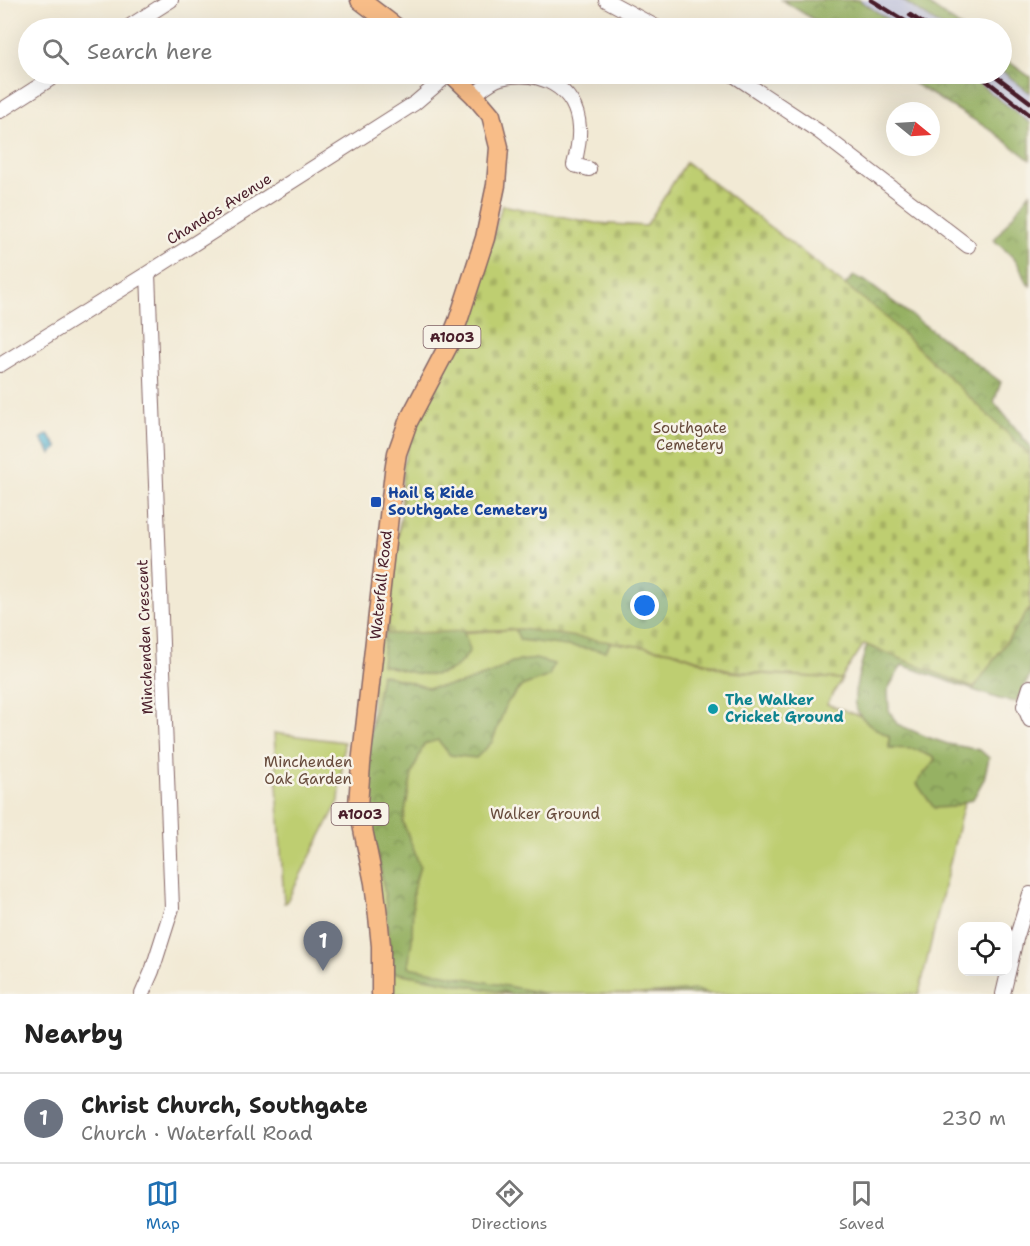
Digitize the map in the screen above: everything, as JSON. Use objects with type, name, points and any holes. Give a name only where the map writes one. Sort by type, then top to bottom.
[{"type":"main road","points":[[360,0],[384,18]]},
{"type":"main road","name":"Waterfall Road","points":[[381,991],[381,946],[374,883],[358,806],[387,523],[397,453],[408,422],[452,338],[474,275],[491,214],[499,147],[497,132],[490,115],[461,84]]},
{"type":"street","points":[[143,18],[171,0]]},
{"type":"street","points":[[606,0],[639,18]]},
{"type":"street","points":[[0,111],[42,84]]},
{"type":"street","name":"Chandos Avenue","points":[[0,365],[415,103],[438,84]]},
{"type":"street","points":[[474,95],[490,84]]},
{"type":"street","points":[[556,84],[567,95],[575,110],[579,127],[574,165],[589,169]]},
{"type":"street","points":[[747,84],[818,131],[968,246]]},
{"type":"street","name":"Minchenden Crescent","points":[[142,994],[152,971],[172,908],[148,273]]},
{"type":"street","points":[[1030,687],[1024,706],[1030,720]]},
{"type":"street","points":[[1003,994],[1030,894]]},
{"type":"shaded area","points":[[859,0],[902,0],[929,18],[886,18]]},
{"type":"shaded area","points":[[1012,79],[1030,93],[1030,123],[979,84],[1012,84]]},
{"type":"green space","points":[[782,0],[859,0],[886,18],[811,18]]},
{"type":"green space","points":[[902,0],[922,0],[948,18],[929,18]]},
{"type":"green space","points":[[1012,64],[1030,77],[1030,93],[1012,79]]},
{"type":"green space","points":[[915,84],[979,84],[1030,123],[1030,160],[994,132]]},
{"type":"green space","name":"Southgate Cemetery","points":[[686,162],[880,312],[1030,455],[1030,608],[974,688],[864,644],[841,679],[731,671],[672,651],[521,629],[387,634],[401,515],[403,465],[410,440],[490,248],[502,205],[595,223],[646,226]]},
{"type":"green space","points":[[1030,193],[1030,286],[1025,281],[1016,261],[994,240]]},
{"type":"green space","points":[[854,276],[865,281],[1001,382],[994,402],[1030,446],[1030,484],[838,291]]},
{"type":"green space","points":[[401,517],[408,518],[614,636],[606,651],[520,640],[509,616],[463,630],[470,650],[452,670],[430,675],[382,665],[391,563]]},
{"type":"green space","points":[[1030,595],[1030,676],[1016,702],[999,699],[902,665],[888,689],[889,710],[897,724],[948,744],[980,750],[989,758],[984,779],[973,799],[952,807],[934,808],[917,784],[935,758],[914,749],[889,748],[889,736],[864,719],[855,705],[858,676],[874,623]]},
{"type":"green space","name":"Walker Ground","points":[[522,629],[671,651],[730,672],[842,679],[827,704],[974,760],[919,994],[377,994],[364,841],[376,638]]},
{"type":"green space","points":[[535,659],[554,664],[549,676],[522,686],[507,703],[492,742],[476,758],[450,755],[438,740],[424,744],[412,774],[403,822],[420,866],[413,890],[412,940],[408,967],[548,994],[512,994],[392,972],[385,896],[378,855],[370,834],[365,765],[381,674],[429,688],[461,684],[492,673],[512,662]]},
{"type":"green space","name":"Minchenden Oak Garden","points":[[274,733],[344,742],[339,801],[286,903],[284,903]]},
{"type":"green space","points":[[696,990],[709,994],[643,994]]},
{"type":"water","points":[[48,434],[58,448],[51,454],[41,439]]},
{"type":"railway","points":[[871,0],[900,18]]},
{"type":"railway","points":[[910,15],[915,18]]},
{"type":"railway","points":[[991,84],[1030,115]]},
{"type":"railway","points":[[1006,84],[1030,102]]},
{"type":"place","name":"Hail & Ride Southgate Cemetery","points":[[376,502]]},
{"type":"place","name":"The Walker Cricket Ground","points":[[713,709]]},
{"type":"place","name":"Christ Church, Southgate","points":[[323,971]]}]
